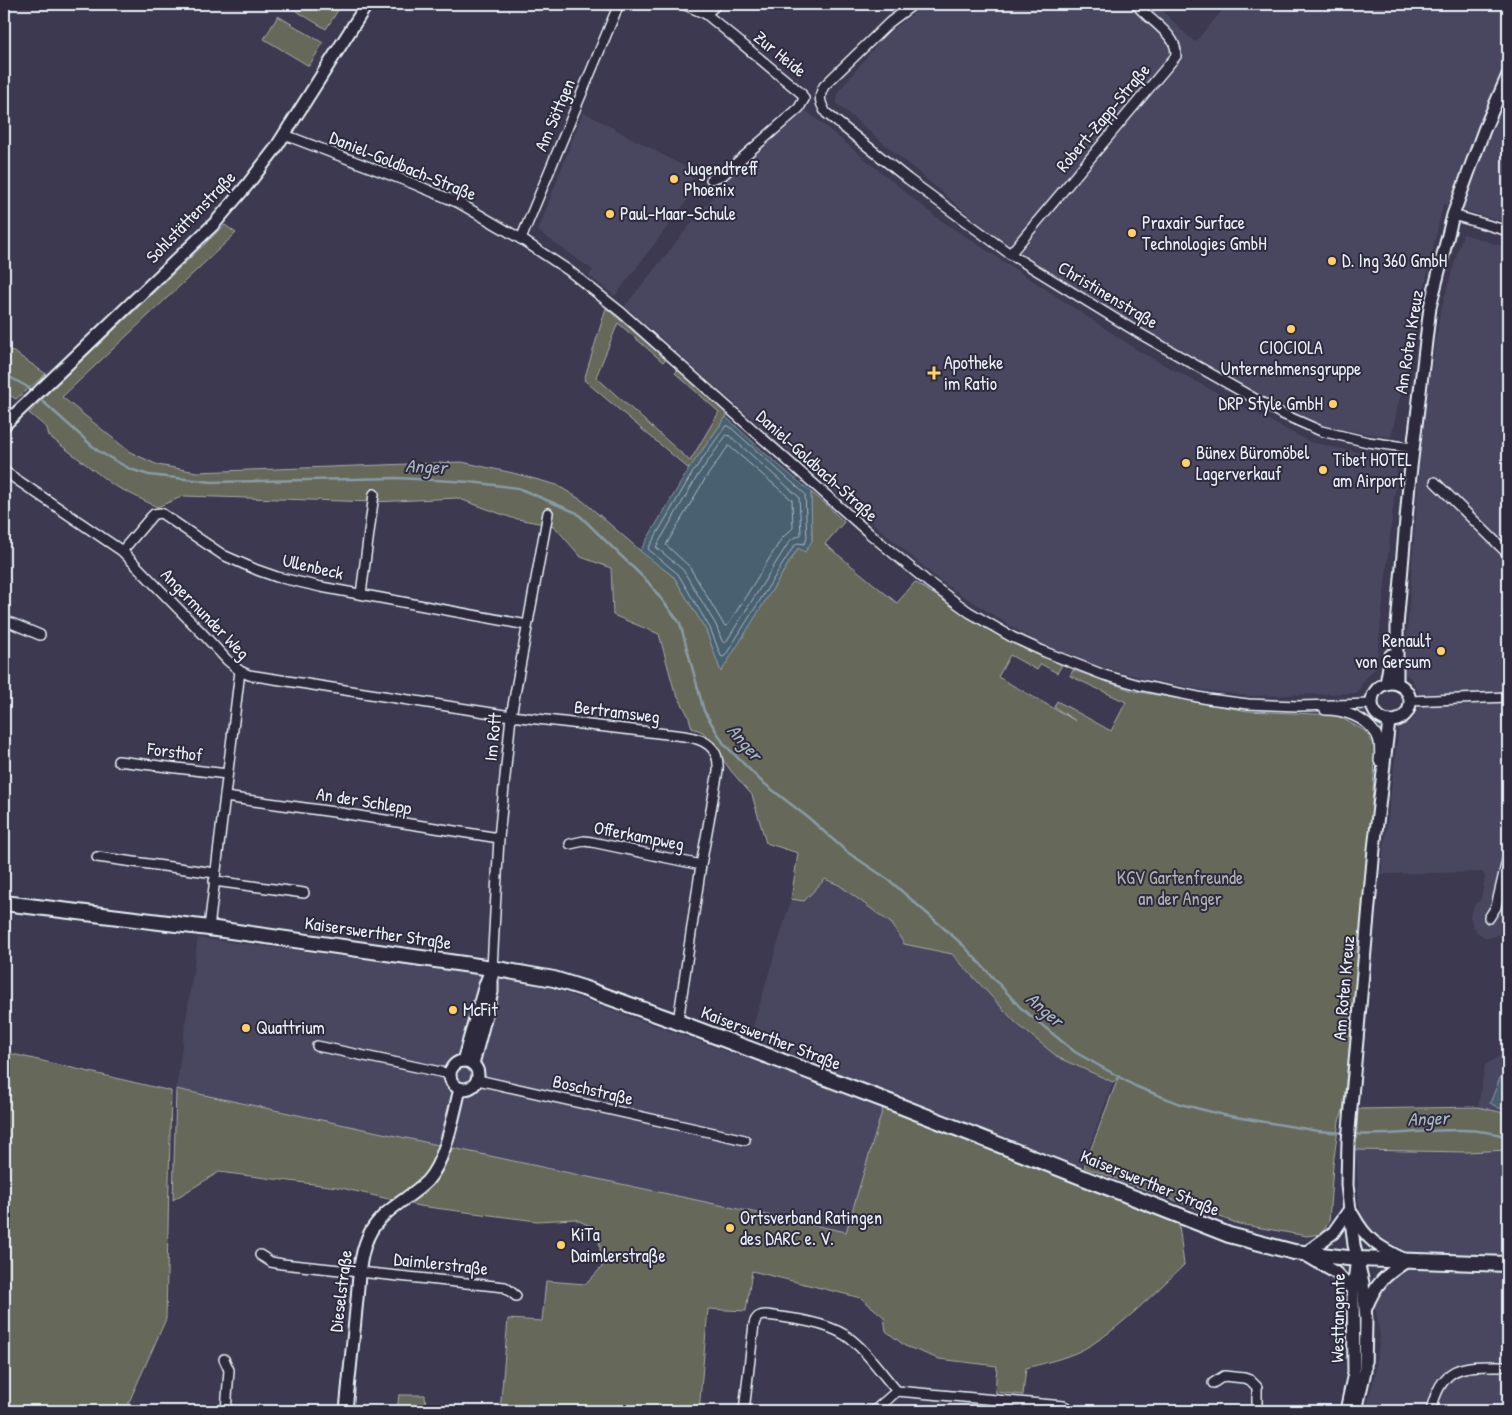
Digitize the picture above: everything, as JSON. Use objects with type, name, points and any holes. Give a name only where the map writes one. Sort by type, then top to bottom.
[{"type":"main road","name":"Kaiserswerther Straße","points":[[4,903],[209,928],[492,968],[554,979],[678,1022],[904,1107],[1229,1235],[1266,1246],[1304,1254],[1357,1259],[1508,1264]]},
{"type":"street","name":"Sohlstättenstraße","points":[[4,425],[215,223],[248,184],[285,135],[367,4]]},
{"type":"street","name":"Am Söttgen","points":[[521,239],[619,4]]},
{"type":"street","name":"Zur Heide","points":[[683,4],[706,14],[801,92],[804,99]]},
{"type":"street","points":[[706,14],[716,4]]},
{"type":"street","points":[[711,179],[733,166],[799,108],[804,99],[820,103],[820,93],[824,86],[890,22],[914,4]]},
{"type":"street","name":"Robert-Zapp-Straße","points":[[1010,254],[1176,56],[1174,44],[1169,36],[1141,11],[1136,4]]},
{"type":"street","name":"Am Roten Kreuz","points":[[1391,684],[1412,448],[1430,307],[1453,215],[1484,130],[1508,76]]},
{"type":"street","name":"Christinenstraße","points":[[820,103],[826,114],[839,125],[908,179],[1010,254],[1137,332],[1280,413],[1320,431],[1368,442],[1412,448]]},
{"type":"street","name":"Daniel-Goldbach-Straße","points":[[285,135],[451,200],[492,221],[568,270],[613,305],[870,534],[930,584],[978,617],[1012,637],[1096,672],[1139,686],[1208,699],[1248,704],[1298,706],[1372,704]]},
{"type":"street","points":[[1453,215],[1508,231]]},
{"type":"street","name":"Angermunder Weg","points":[[4,471],[122,551],[226,660],[240,671],[209,928]]},
{"type":"street","points":[[1435,482],[1508,554]]},
{"type":"street","points":[[361,594],[374,494]]},
{"type":"street","name":"Ullenbeck","points":[[122,551],[154,514],[161,513],[223,555],[252,568],[296,582],[528,625]]},
{"type":"street","name":"Im Rott","points":[[492,968],[498,838],[511,716],[548,513]]},
{"type":"street","points":[[4,620],[40,635]]},
{"type":"street","name":"Bertramsweg","points":[[240,671],[249,675],[511,716],[704,740],[717,757],[718,765],[678,1022]]},
{"type":"street","points":[[1391,684],[1406,690],[1410,701],[1409,708],[1401,718],[1389,721],[1378,715],[1374,710],[1372,698],[1377,689],[1391,684]]},
{"type":"street","points":[[1410,701],[1508,698]]},
{"type":"street","points":[[1298,706],[1306,709],[1344,712],[1364,722],[1376,734],[1380,751],[1374,820],[1374,849]]},
{"type":"street","name":"Am Roten Kreuz","points":[[1357,1259],[1347,1185],[1349,1121],[1374,849],[1389,721]]},
{"type":"street","name":"Forsthof","points":[[118,761],[228,774]]},
{"type":"street","name":"An der Schlepp","points":[[224,797],[342,813],[498,838]]},
{"type":"street","name":"Offerkampweg","points":[[570,844],[592,842],[701,865]]},
{"type":"street","points":[[1489,918],[1496,907],[1508,856]]},
{"type":"street","points":[[97,857],[304,893]]},
{"type":"street","points":[[468,1062],[492,992],[492,968]]},
{"type":"street","points":[[317,1046],[450,1074]]},
{"type":"street","points":[[468,1062],[478,1071],[478,1080],[472,1088],[460,1089],[452,1083],[450,1074],[454,1065],[468,1062]]},
{"type":"street","name":"Boschstraße","points":[[478,1080],[745,1140]]},
{"type":"street","name":"Dieselstraße","points":[[346,1411],[360,1273],[365,1243],[375,1225],[386,1213],[428,1180],[437,1166],[443,1152],[460,1089]]},
{"type":"street","points":[[1353,1290],[1336,1273],[1304,1254],[1330,1236],[1350,1209],[1365,1235],[1382,1248],[1407,1261]]},
{"type":"street","name":"Daimlerstraße","points":[[260,1255],[271,1262],[505,1287],[516,1296]]},
{"type":"street","name":"Westtangente","points":[[1346,1411],[1354,1373],[1353,1290],[1357,1259]]},
{"type":"street","name":"Westtangente","points":[[1356,1411],[1365,1372],[1365,1310],[1361,1274],[1357,1259]]},
{"type":"street","points":[[1365,1310],[1375,1287],[1381,1280],[1392,1270],[1407,1261]]},
{"type":"street","points":[[744,1411],[754,1324],[756,1318],[762,1315],[821,1325],[843,1334],[858,1346],[897,1391],[1064,1406],[1073,1411]]},
{"type":"street","points":[[224,1359],[230,1370],[226,1411]]},
{"type":"street","points":[[1431,1411],[1434,1398],[1441,1384],[1450,1374],[1468,1366],[1508,1366]]},
{"type":"street","points":[[1213,1383],[1224,1376],[1250,1380],[1258,1387],[1257,1411]]},
{"type":"street","points":[[874,1411],[897,1391]]},
{"type":"shaded area","points":[[926,4],[1157,4],[1195,42],[1228,4],[1508,4],[1508,223],[1443,204],[1391,437],[1328,427],[1279,411],[1146,334],[1012,251],[837,104],[838,92],[883,37]]},
{"type":"shaded area","points":[[805,110],[936,217],[1142,353],[1310,442],[1398,461],[1376,668],[1365,679],[1357,693],[1250,696],[1196,689],[1094,665],[1038,643],[940,581],[625,306],[719,189],[739,167]]},
{"type":"shaded area","name":"Paul-Maar-Schule","points":[[583,112],[693,171],[689,198],[615,296],[589,276],[593,270],[538,231]]},
{"type":"shaded area","points":[[1463,234],[1508,248],[1508,923],[1501,934],[1489,938],[1477,932],[1470,916],[1475,904],[1481,898],[1485,878],[1483,872],[1381,874],[1399,728],[1412,721],[1419,707],[1419,694],[1411,678],[1404,673],[1422,430],[1440,313]]},
{"type":"shaded area","points":[[825,879],[839,885],[892,924],[904,944],[952,954],[1016,1023],[1059,1058],[1113,1082],[1081,1169],[902,1100],[750,1037],[791,899],[804,901]]},
{"type":"shaded area","points":[[198,938],[472,973],[551,988],[883,1108],[846,1232],[176,1089]]},
{"type":"shaded area","points":[[1508,1051],[1508,1114],[1478,1107],[1485,1065]]},
{"type":"shaded area","points":[[1356,1150],[1466,1152],[1508,1150],[1508,1411],[1366,1411],[1375,1374],[1380,1336],[1375,1303],[1387,1281],[1400,1274],[1401,1248],[1381,1239],[1366,1226],[1359,1206]]},
{"type":"green space","points":[[285,4],[342,4],[326,29]]},
{"type":"green space","points":[[278,16],[323,43],[309,66],[264,39]]},
{"type":"green space","name":"KGV Gartenfreunde an der Anger","points":[[225,225],[236,233],[62,397],[130,452],[158,465],[197,472],[462,462],[557,485],[583,501],[674,577],[706,630],[721,671],[799,547],[812,541],[811,492],[844,522],[825,544],[897,603],[915,582],[985,628],[1062,665],[1057,673],[1041,664],[1037,670],[1010,655],[998,677],[1076,721],[1054,707],[1057,701],[1111,731],[1126,702],[1070,676],[1073,670],[1134,691],[1248,711],[1336,715],[1365,731],[1376,747],[1369,847],[1343,1111],[1339,1121],[1333,1165],[1329,1221],[1320,1234],[1307,1236],[1239,1224],[1084,1167],[1118,1078],[1113,1082],[1059,1058],[1016,1023],[952,954],[904,944],[892,924],[839,885],[825,879],[804,901],[791,899],[798,853],[766,843],[752,795],[731,771],[703,732],[692,728],[688,715],[674,689],[659,634],[613,615],[611,568],[581,557],[554,526],[512,518],[457,498],[374,502],[184,496],[157,507],[113,485],[49,436],[47,428],[29,413]]},
{"type":"green space","points":[[606,308],[666,359],[663,362],[618,323],[596,377],[690,461],[719,412],[675,373],[678,370],[728,414],[689,469],[584,380]]},
{"type":"green space","points":[[4,347],[46,374],[16,399],[4,392]]},
{"type":"green space","points":[[4,1052],[171,1091],[166,1319],[125,1411],[4,1411]]},
{"type":"green space","points":[[176,1089],[846,1232],[883,1108],[1178,1217],[1184,1265],[1128,1318],[1104,1337],[1068,1356],[1026,1368],[1023,1395],[995,1392],[997,1366],[939,1359],[905,1346],[886,1331],[884,1317],[861,1298],[752,1271],[746,1311],[708,1309],[699,1411],[500,1411],[508,1319],[542,1321],[546,1281],[586,1284],[602,1267],[598,1230],[575,1219],[537,1221],[419,1206],[337,1187],[219,1172],[173,1200]]},
{"type":"green space","points":[[1478,1107],[1508,1114],[1508,1150],[1466,1152],[1356,1150],[1358,1109]]},
{"type":"green space","points":[[399,1395],[425,1395],[426,1411],[397,1411]]},
{"type":"water","points":[[726,417],[811,492],[812,541],[805,552],[798,548],[721,672],[706,630],[674,577],[640,551],[689,469]]},
{"type":"water","points":[[1508,1071],[1508,1110],[1490,1103],[1500,1078]]},
{"type":"waterway","name":"Anger","points":[[4,374],[33,392]]},
{"type":"waterway","name":"Anger","points":[[39,398],[98,451],[130,469],[149,475],[212,482],[397,478],[471,482],[518,488],[577,513],[648,582],[680,623],[704,711],[724,744],[761,781],[810,819],[847,852],[889,880],[963,945],[1021,1008],[1075,1052],[1135,1086],[1180,1104],[1224,1115],[1318,1131],[1345,1133]]},
{"type":"waterway","name":"Anger","points":[[1353,1134],[1372,1135],[1470,1130],[1508,1137]]},
{"type":"place","name":"Jugendtreff Phoenix","points":[[674,179]]},
{"type":"place","name":"Paul-Maar-Schule","points":[[610,214]]},
{"type":"place","name":"Praxair Surface Technologies GmbH","points":[[1132,233]]},
{"type":"place","name":"D. Ing 360 GmbH","points":[[1332,261]]},
{"type":"place","name":"CIOCIOLA Unternehmensgruppe","points":[[1291,329]]},
{"type":"place","name":"Apotheke im Ratio","points":[[934,373]]},
{"type":"place","name":"DRP Style GmbH","points":[[1333,404]]},
{"type":"place","name":"Bünex Büromöbel Lagerverkauf","points":[[1186,463]]},
{"type":"place","name":"Tibet HOTEL am Airport","points":[[1323,470]]},
{"type":"place","name":"Renault von Gersum","points":[[1441,651]]},
{"type":"place","name":"McFit","points":[[453,1010]]},
{"type":"place","name":"Quattrium","points":[[246,1028]]},
{"type":"place","name":"Ortsverband Ratingen des DARC e. V.","points":[[730,1228]]},
{"type":"place","name":"KiTa Daimlerstraße","points":[[561,1245]]}]
